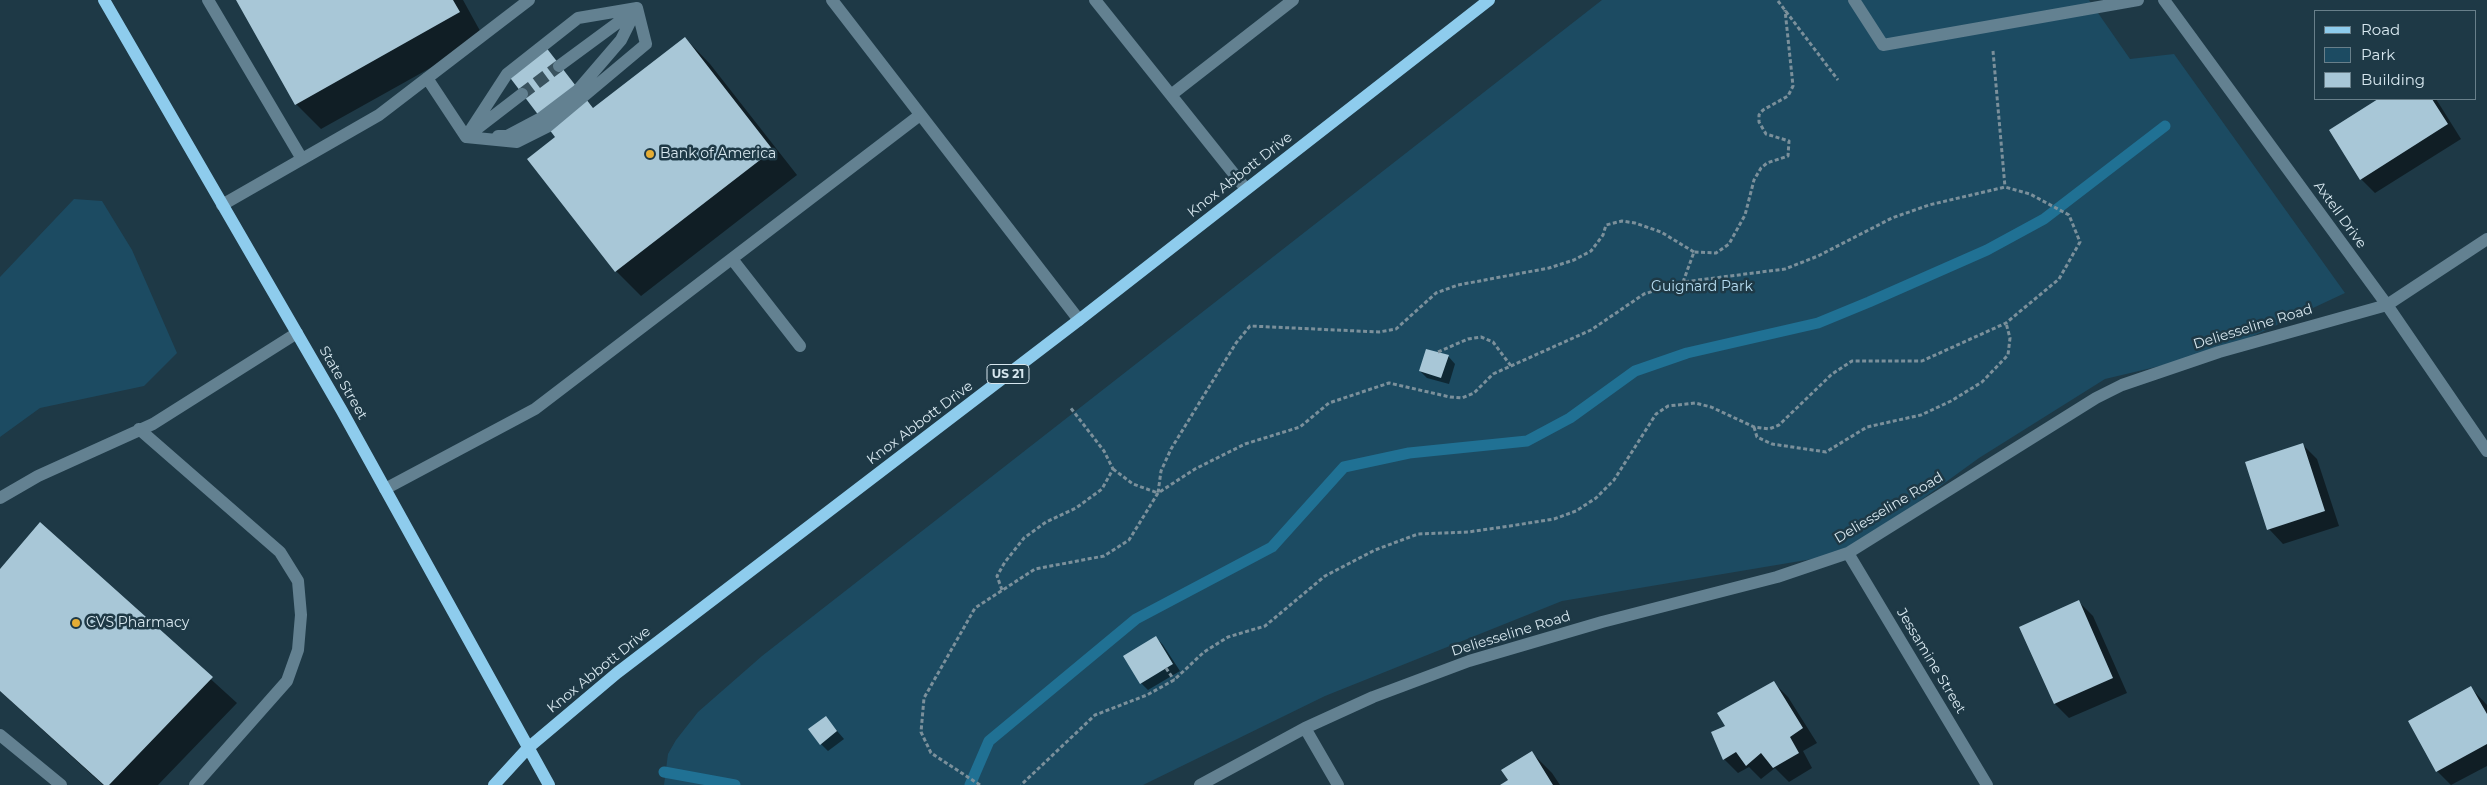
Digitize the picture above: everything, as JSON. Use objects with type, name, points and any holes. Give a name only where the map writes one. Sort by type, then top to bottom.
[{"type":"main road","name":"State Street","points":[[104,0],[385,489],[549,785]]},
{"type":"main road","name":"Knox Abbott Drive","points":[[494,785],[528,748],[617,673],[1079,320],[1489,0]]},
{"type":"street","points":[[208,0],[302,159]]},
{"type":"street","points":[[222,205],[379,115],[529,0]]},
{"type":"street","points":[[832,0],[1079,320]]},
{"type":"street","points":[[1095,0],[1246,189]]},
{"type":"street","points":[[1170,95],[1293,0]]},
{"type":"street","points":[[1854,0],[1883,45],[2138,0]]},
{"type":"street","name":"Axtell Drive","points":[[2164,0],[2387,305],[2487,451]]},
{"type":"street","points":[[466,137],[507,136],[540,118],[578,90],[621,40],[637,8]]},
{"type":"street","points":[[466,137],[506,74],[578,18],[637,8]]},
{"type":"street","points":[[466,137],[517,142],[547,127],[646,44],[637,8]]},
{"type":"street","points":[[559,66],[637,8]]},
{"type":"street","points":[[426,78],[466,137]]},
{"type":"street","points":[[466,137],[522,94]]},
{"type":"street","points":[[385,489],[535,409],[920,115]]},
{"type":"street","name":"Deliesseline Road","points":[[1200,785],[1305,728],[1373,697],[1469,661],[1602,622],[1776,577],[1848,553],[2088,403],[2122,385],[2220,352],[2387,305],[2442,271],[2487,239]]},
{"type":"street","points":[[732,259],[800,346]]},
{"type":"street","points":[[0,498],[38,476],[153,424],[297,334]]},
{"type":"street","points":[[140,429],[280,552],[298,582],[301,615],[298,650],[286,681],[195,785]]},
{"type":"street","name":"Jessamine Street","points":[[1848,553],[1987,785]]},
{"type":"street","points":[[1305,728],[1338,785]]},
{"type":"street","points":[[0,735],[61,785]]},
{"type":"path","points":[[1778,1],[1838,80]]},
{"type":"path","points":[[980,785],[931,753],[921,732],[924,698],[975,608],[1035,569],[1104,556],[1129,540],[1158,493],[1161,471],[1171,449],[1236,343],[1250,326],[1379,332],[1396,329],[1436,293],[1458,285],[1549,268],[1574,260],[1591,252],[1603,235],[1606,225],[1622,221],[1635,223],[1661,232],[1694,252],[1710,254],[1724,250],[1745,216],[1758,173],[1766,163],[1788,156],[1789,140],[1766,134],[1759,122],[1759,115],[1763,110],[1788,96],[1793,86],[1785,10]]},
{"type":"path","points":[[1990,26],[2005,187]]},
{"type":"path","points":[[1021,785],[1095,716],[1147,695],[1174,680],[1204,652],[1228,637],[1265,626],[1325,576],[1375,550],[1418,534],[1468,532],[1510,526],[1554,519],[1576,511],[1596,498],[1614,480],[1656,414],[1668,406],[1695,403],[1710,407],[1754,427],[1769,429],[1779,425],[1832,374],[1852,361],[1922,361],[2006,323],[2059,279],[2080,242],[2070,215],[2030,194],[2005,187],[1929,205],[1892,218],[1818,256],[1786,269],[1683,282],[1644,294],[1591,330],[1493,374],[1474,393],[1462,398],[1389,383],[1328,403],[1300,427],[1245,444],[1195,469],[1158,493]]},
{"type":"path","points":[[1683,282],[1694,252]]},
{"type":"path","points":[[1754,427],[1757,436],[1772,444],[1826,452],[1868,427],[1922,415],[1951,402],[1982,382],[2008,355],[2010,338],[2006,323]]},
{"type":"path","points":[[1438,352],[1468,339],[1481,337],[1493,342],[1510,366]]},
{"type":"path","points":[[1070,406],[1104,451],[1113,469],[1132,484],[1158,493]]},
{"type":"path","points":[[1002,590],[997,576],[1005,562],[1024,538],[1046,522],[1076,508],[1102,489],[1113,469]]},
{"type":"path","points":[[1166,668],[1174,680]]},
{"type":"green space","name":"Guignard Park","points":[[1602,0],[2089,0],[2130,59],[2174,54],[2345,293],[2219,352],[2105,379],[1979,458],[1848,553],[1562,601],[1325,696],[1143,785],[664,785],[668,754],[676,740],[698,712],[762,656]]},
{"type":"green space","points":[[74,199],[102,201],[132,250],[177,353],[144,386],[40,408],[0,437],[0,277]]},
{"type":"building","points":[[236,0],[453,0],[460,12],[295,105]]},
{"type":"building","name":"Bank of America","points":[[685,37],[773,150],[615,272],[527,159],[555,137],[505,71],[545,46],[593,108]]},
{"type":"building","points":[[2376,100],[2433,100],[2448,124],[2360,180],[2329,130]]},
{"type":"building","points":[[1426,349],[1449,355],[1441,378],[1419,371]]},
{"type":"building","points":[[2303,443],[2325,511],[2267,530],[2245,462]]},
{"type":"building","name":"CVS Pharmacy","points":[[40,522],[213,677],[109,785],[104,785],[0,691],[0,569]]},
{"type":"building","points":[[2079,600],[2113,678],[2054,704],[2019,627]]},
{"type":"building","points":[[1156,636],[1173,664],[1140,684],[1123,656]]},
{"type":"building","points":[[1774,681],[1803,728],[1790,737],[1799,753],[1773,768],[1761,753],[1746,766],[1736,752],[1723,760],[1711,732],[1725,726],[1717,713]]},
{"type":"building","points":[[2471,686],[2487,714],[2487,744],[2436,772],[2408,721]]},
{"type":"building","points":[[826,716],[837,731],[820,745],[808,729]]},
{"type":"building","points":[[1532,751],[1553,785],[1500,785],[1508,780],[1501,770]]},
{"type":"waterway","points":[[970,785],[989,741],[1136,619],[1272,547],[1344,467],[1409,453],[1527,441],[1570,418],[1635,371],[1687,353],[1818,323],[1869,302],[1987,250],[2044,219],[2165,126]]},
{"type":"waterway","points":[[664,772],[735,785]]},
{"type":"tunnel","points":[[522,94],[559,66]]},
{"type":"place","name":"Bank of America","points":[[650,154]]},
{"type":"place","name":"CVS Pharmacy","points":[[76,623]]}]
